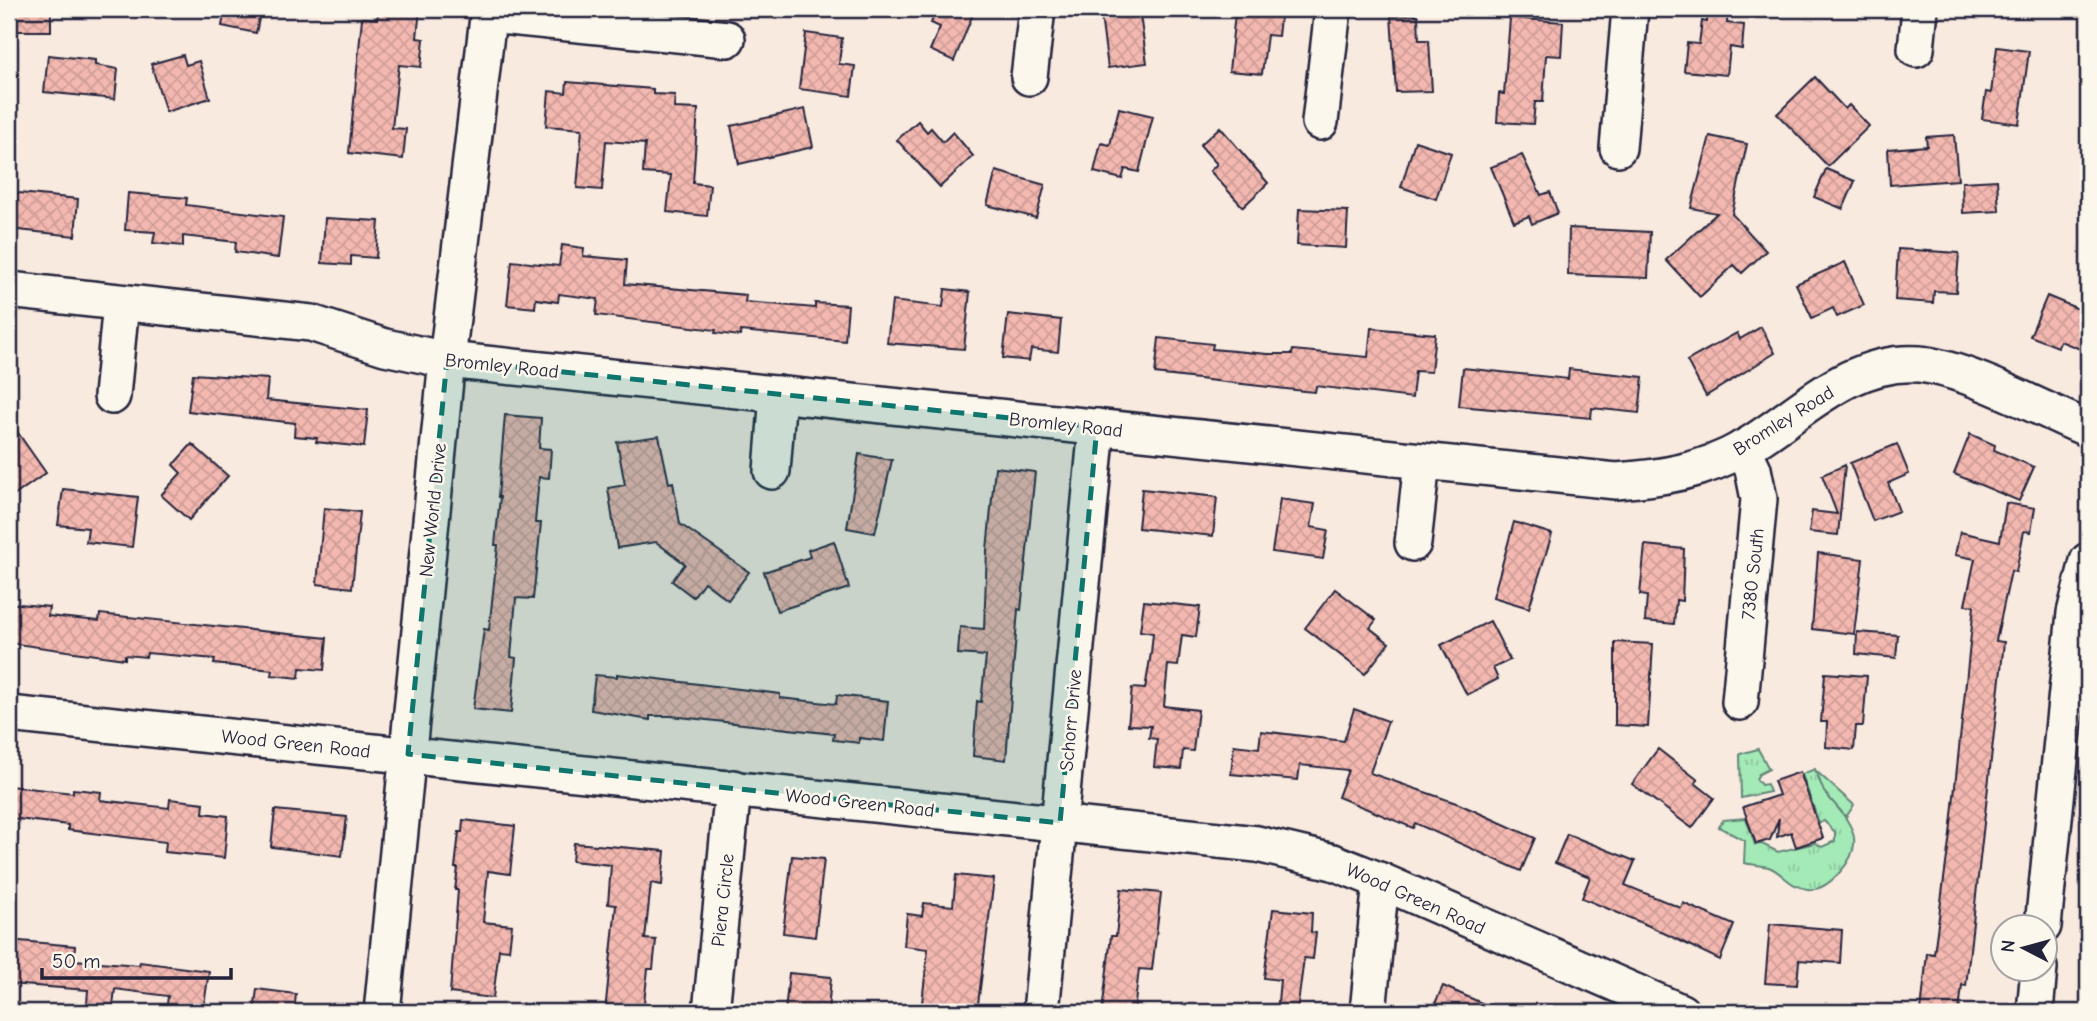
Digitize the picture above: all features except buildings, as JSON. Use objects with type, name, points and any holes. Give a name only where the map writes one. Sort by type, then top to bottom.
[{"type":"street","points":[[1029,77],[1037,9]]},
{"type":"street","points":[[1320,122],[1333,9]]},
{"type":"street","points":[[1618,148],[1630,9]]},
{"type":"street","points":[[1916,49],[1920,9]]},
{"type":"street","points":[[488,12],[727,39]]},
{"type":"street","name":"New World Drive","points":[[382,1012],[447,360],[488,12]]},
{"type":"street","name":"Bromley Road","points":[[9,290],[312,323],[385,347],[447,360],[1616,481],[1658,478],[1698,468],[1743,448],[1826,390],[1870,370],[1892,365],[1919,364],[1950,370],[2088,429]]},
{"type":"street","points":[[112,396],[121,303]]},
{"type":"street","points":[[772,471],[778,394]]},
{"type":"street","name":"Schorr Drive","points":[[1041,1012],[1097,427]]},
{"type":"street","name":"7380 South","points":[[1740,702],[1759,499],[1753,469],[1743,448]]},
{"type":"street","points":[[1413,543],[1422,462]]},
{"type":"street","points":[[2044,912],[2075,613],[2088,561]]},
{"type":"street","name":"Wood Green Road","points":[[9,714],[1257,844],[1333,862],[1381,881],[1681,1012]]},
{"type":"street","name":"Piera Circle","points":[[711,1012],[733,788]]},
{"type":"street","points":[[1368,1012],[1381,881]]},
{"type":"street","points":[[2035,1012],[2038,982]]},
{"type":"highlighted area","points":[[447,360],[1097,427],[1060,823],[408,754]]},
{"type":"green space","points":[[1758,749],[1769,769],[1759,774],[1756,779],[1761,785],[1767,784],[1770,792],[1741,798],[1740,754]]},
{"type":"green space","points":[[1815,769],[1829,796],[1847,820],[1854,844],[1851,857],[1840,872],[1826,885],[1812,889],[1797,886],[1771,868],[1744,863],[1745,841],[1719,827],[1723,820],[1746,818],[1755,845],[1762,844],[1778,852],[1815,843],[1822,847],[1835,841],[1835,832],[1824,821],[1819,823],[1802,774]]},
{"type":"green space","points":[[1816,771],[1854,805],[1846,817],[1824,792]]}]
